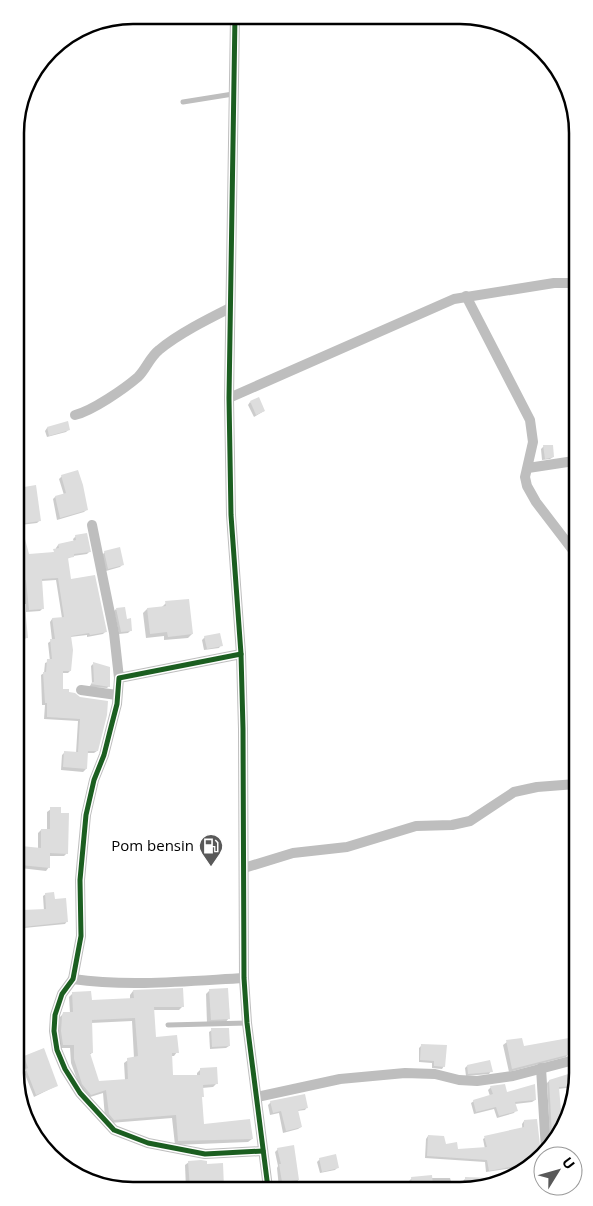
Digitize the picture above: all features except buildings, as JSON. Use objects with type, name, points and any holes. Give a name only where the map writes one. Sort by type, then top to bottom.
[{"type":"street","points":[[235,24],[229,398],[231,515],[241,654],[244,729],[244,978],[247,1023],[267,1182]]},
{"type":"street","points":[[229,398],[427,310],[466,296],[554,283],[569,283]]},
{"type":"street","points":[[466,296],[530,420],[532,442],[525,477],[527,486],[536,502],[569,545]]},
{"type":"street","points":[[75,416],[96,406],[138,377],[152,357],[163,346],[230,308]]},
{"type":"street","points":[[528,468],[569,462]]},
{"type":"street","points":[[92,525],[114,633],[119,678],[118,695],[104,755],[94,780],[86,815],[80,880],[81,936],[73,979],[62,994],[55,1015],[54,1031],[57,1050],[65,1069],[80,1093],[114,1130],[148,1143],[205,1154],[264,1151]]},
{"type":"street","points":[[119,678],[241,654]]},
{"type":"street","points":[[81,690],[118,695]]},
{"type":"street","points":[[244,868],[293,853],[347,847],[416,826],[452,825],[470,821],[514,792],[536,787],[569,785]]},
{"type":"street","points":[[73,979],[96,982],[244,978]]},
{"type":"street","points":[[257,1097],[340,1079],[405,1074],[435,1074],[459,1080],[477,1081],[513,1076],[569,1061]]},
{"type":"street","points":[[541,1068],[545,1142]]},
{"type":"lane","points":[[183,102],[233,94]]},
{"type":"lane","points":[[168,1025],[247,1023]]},
{"type":"cycle path","points":[[235,24],[229,398],[231,515],[241,654],[244,978],[247,1023],[267,1182]]},
{"type":"cycle path","points":[[241,654],[119,678],[117,704],[104,755],[94,780],[86,815],[80,880],[81,936],[73,979],[62,994],[55,1015],[54,1031],[57,1050],[65,1069],[80,1093],[114,1130],[148,1143],[205,1154],[263,1151]]},
{"type":"place","name":"Pom bensin","points":[[211,867]]}]
